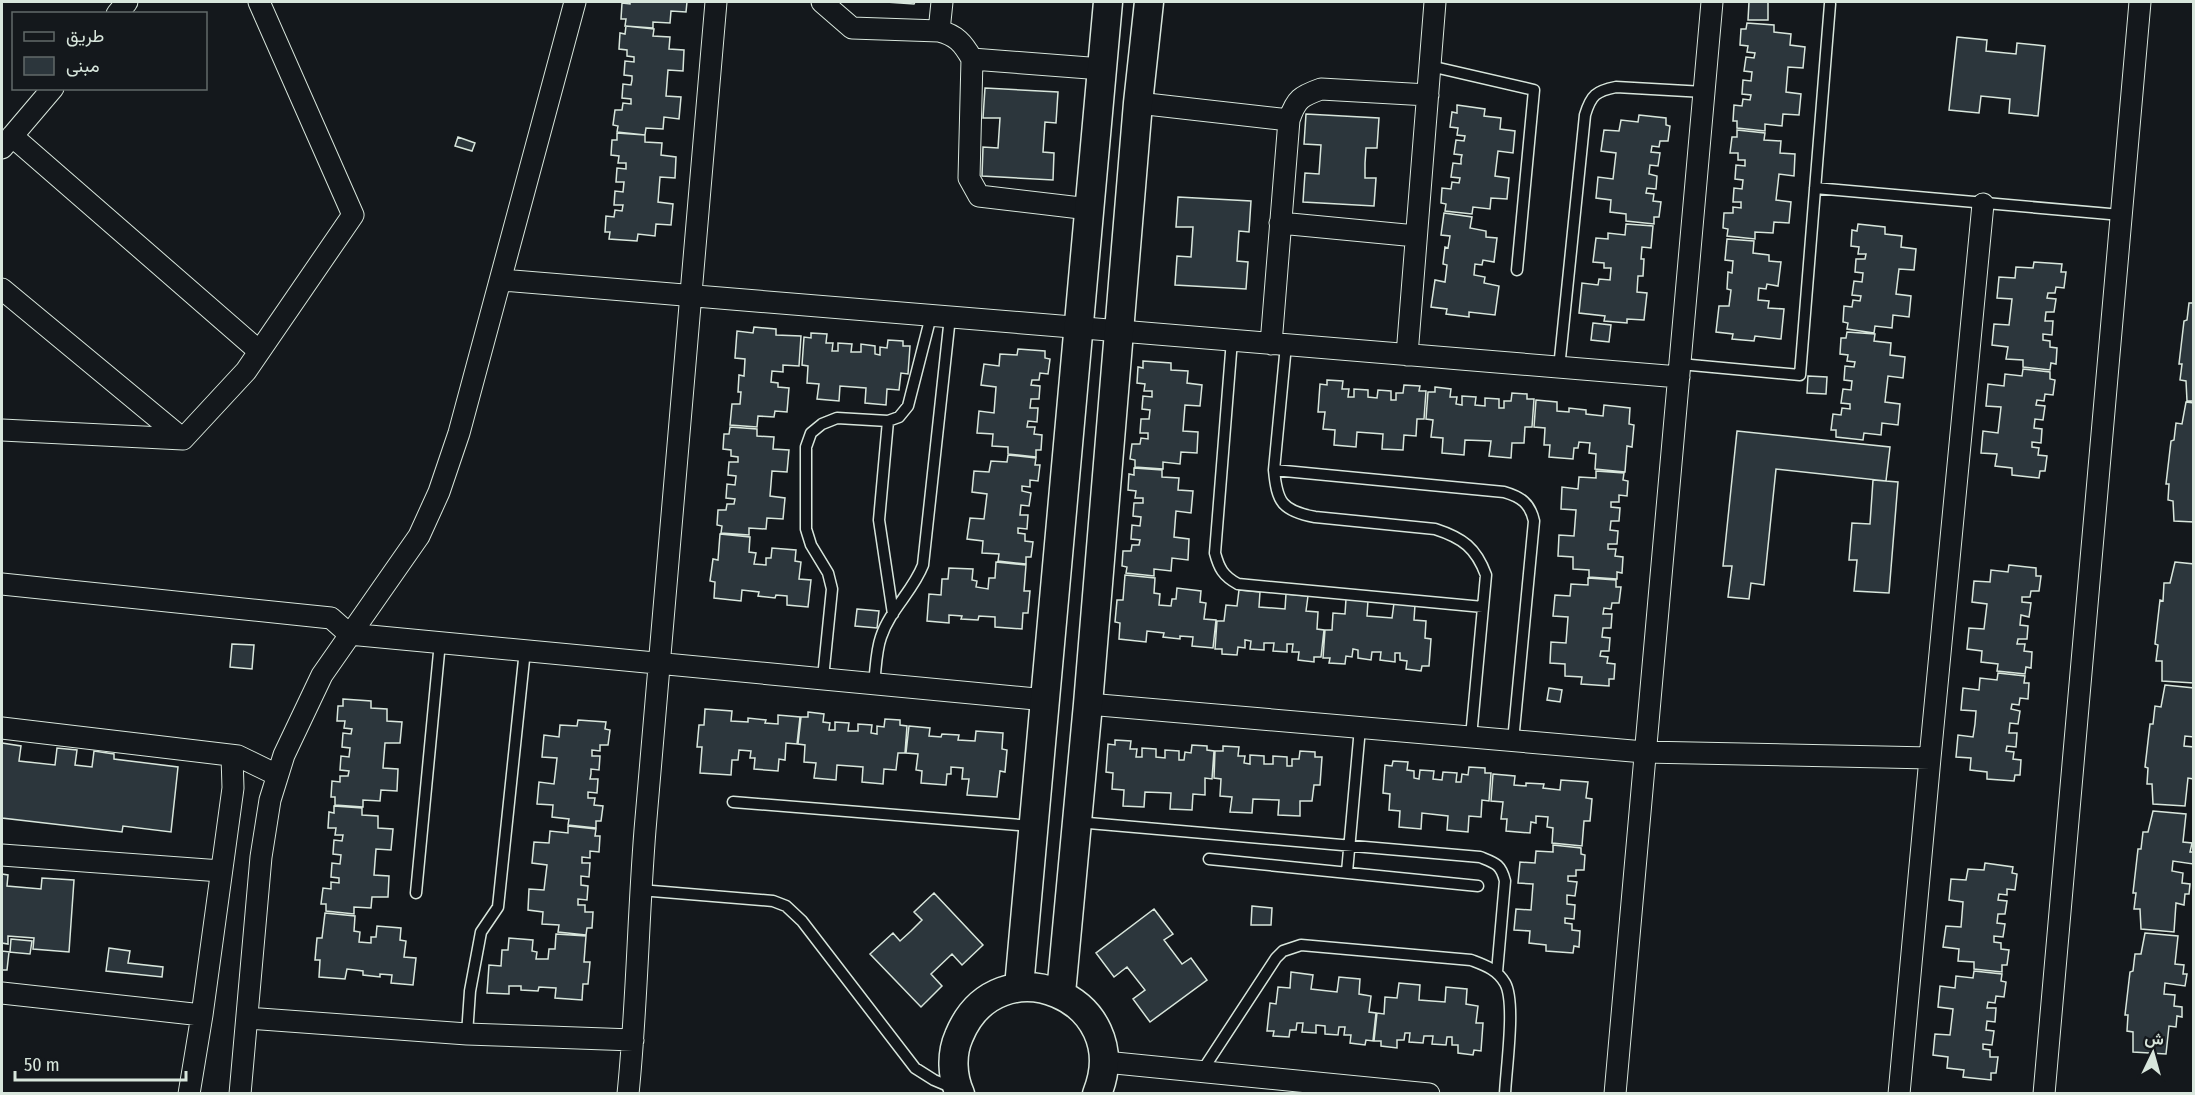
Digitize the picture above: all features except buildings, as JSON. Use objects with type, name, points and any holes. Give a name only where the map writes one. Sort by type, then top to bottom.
[{"type":"street","points":[[183,439],[246,371],[353,216],[259,2]]},
{"type":"street","points":[[240,1094],[261,857],[270,800],[277,776],[284,755],[322,675],[419,536],[440,492],[459,433],[576,2]]},
{"type":"street","points":[[628,1094],[633,1040],[640,890],[689,295],[716,2]]},
{"type":"street","points":[[822,2],[852,28],[939,31],[952,34],[964,44],[972,59],[969,178],[979,196],[1089,209]]},
{"type":"street","points":[[939,31],[942,2]]},
{"type":"street","points":[[1019,987],[1108,2]]},
{"type":"street","points":[[1061,993],[1088,704],[1138,103],[1149,2]]},
{"type":"street","points":[[1407,355],[1436,2]]},
{"type":"street","points":[[1615,1094],[1712,2]]},
{"type":"street","points":[[2044,1094],[2140,2]]},
{"type":"street","points":[[972,59],[1102,69]]},
{"type":"street","points":[[1278,344],[1280,223],[1288,120],[1294,104],[1305,95],[1322,89],[1428,95]]},
{"type":"street","points":[[51,90],[7,142],[259,351]]},
{"type":"street","points":[[1138,103],[1288,120]]},
{"type":"street","points":[[1899,1094],[1983,204]]},
{"type":"street","points":[[1280,223],[1416,236]]},
{"type":"street","points":[[501,280],[1559,368],[1680,371]]},
{"type":"street","points":[[2,289],[183,439]]},
{"type":"street","points":[[2,430],[183,439]]},
{"type":"street","points":[[2,584],[331,618],[349,634],[1046,700]]},
{"type":"street","points":[[1088,704],[1644,752],[1930,758]]},
{"type":"street","points":[[2,728],[238,756],[277,776]]},
{"type":"street","points":[[189,1094],[202,1015],[232,788],[232,756]]},
{"type":"street","points":[[2,855],[221,871]]},
{"type":"street","points":[[957,1093],[953,1068],[955,1045],[964,1023],[979,1005],[999,993],[1019,987],[1040,987],[1061,993],[1079,1005],[1093,1021],[1101,1040],[1105,1062],[1097,1094]]},
{"type":"street","points":[[2,993],[202,1015]]},
{"type":"street","points":[[248,1018],[466,1034],[633,1040]]},
{"type":"street","points":[[1105,1062],[1429,1094]]},
{"type":"lane","points":[[1680,371],[1800,375],[1830,4]]},
{"type":"lane","points":[[1430,66],[1534,90],[1517,270]]},
{"type":"lane","points":[[1559,368],[1585,115],[1590,98],[1603,89],[1616,87],[1704,92]]},
{"type":"lane","points":[[1815,188],[2121,215]]},
{"type":"lane","points":[[823,678],[832,589],[828,573],[811,545],[806,529],[806,447],[811,433],[822,424],[837,417],[888,421],[899,417],[908,406],[941,316]]},
{"type":"lane","points":[[874,683],[881,636],[893,614],[917,580],[923,565],[941,316]]},
{"type":"lane","points":[[1232,340],[1215,553],[1219,567],[1226,578],[1238,584],[1483,607]]},
{"type":"lane","points":[[1278,344],[1274,470],[1276,490],[1282,505],[1297,514],[1435,530],[1454,535],[1480,558],[1486,575],[1471,737]]},
{"type":"lane","points":[[888,421],[879,520],[893,614]]},
{"type":"lane","points":[[1274,470],[1504,492],[1515,495],[1526,502],[1534,521],[1513,741]]},
{"type":"lane","points":[[416,893],[440,642]]},
{"type":"lane","points":[[466,1034],[470,991],[481,932],[498,907],[525,650]]},
{"type":"lane","points":[[1347,872],[1360,728]]},
{"type":"lane","points":[[733,802],[1034,826]]},
{"type":"lane","points":[[1077,822],[1480,857],[1495,862],[1502,870],[1505,881],[1497,972]]},
{"type":"lane","points":[[1209,859],[1478,886]]},
{"type":"lane","points":[[640,890],[773,901],[786,906],[802,921],[915,1068],[957,1093]]},
{"type":"lane","points":[[1202,1071],[1276,958],[1283,951],[1301,945],[1471,960],[1497,972],[1505,983],[1510,1006],[1505,1094]]}]
